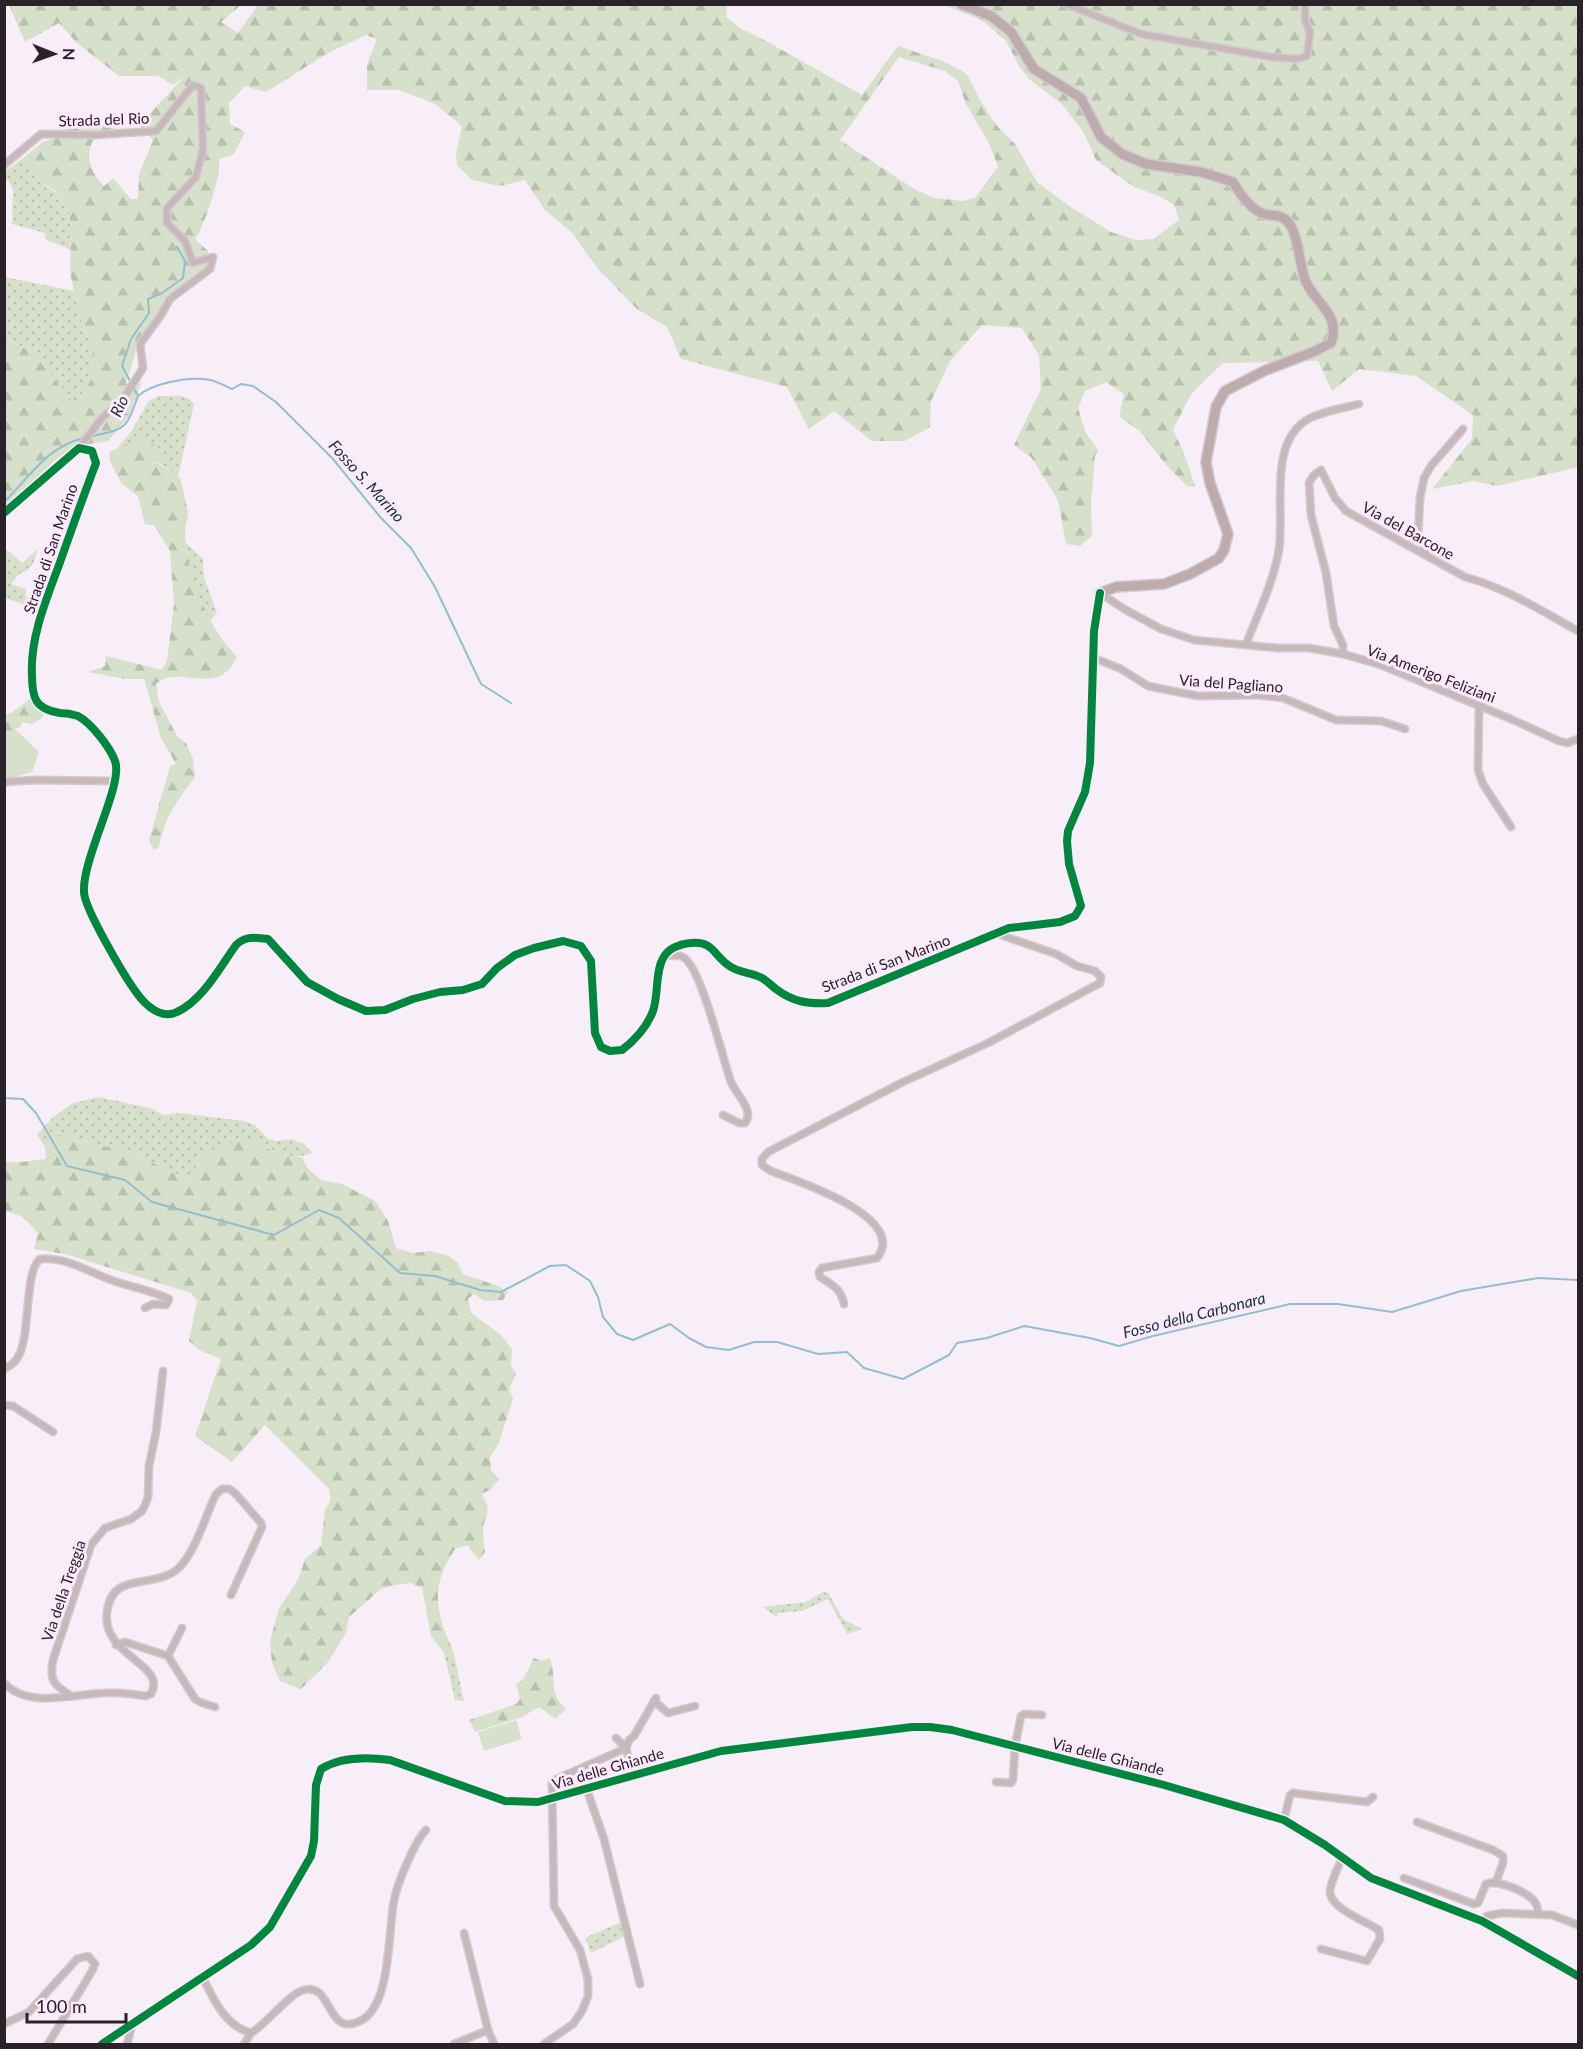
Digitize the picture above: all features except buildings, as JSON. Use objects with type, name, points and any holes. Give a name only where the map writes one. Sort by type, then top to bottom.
[{"type":"street","points":[[961,4],[991,16],[1011,32],[1034,69],[1081,98],[1101,137],[1122,154],[1146,164],[1220,177],[1233,182],[1243,198],[1262,214],[1277,215],[1288,221],[1294,234],[1306,282],[1329,314],[1335,332],[1330,343],[1266,370],[1226,392],[1216,407],[1206,462],[1210,483],[1228,534],[1224,550],[1219,558],[1190,574],[1164,584],[1116,587],[1100,593]]},
{"type":"street","points":[[1066,4],[1141,34],[1271,57],[1297,59],[1307,56],[1310,32],[1305,20],[1305,4]]},
{"type":"street","name":"Strada del Rio","points":[[4,165],[41,134],[94,135],[156,131],[193,85],[201,88],[203,149],[196,177],[167,208],[167,223],[184,241],[193,263],[213,257],[210,269],[170,299],[140,345],[143,368],[123,399],[79,448]]},
{"type":"street","points":[[1246,644],[1279,550],[1282,458],[1289,439],[1299,424],[1313,417],[1359,404]]},
{"type":"street","points":[[1427,555],[1418,536],[1420,498],[1424,478],[1431,466],[1463,429]]},
{"type":"street","name":"Strada di San Marino","points":[[4,513],[79,448],[92,451],[96,463],[38,626],[32,672],[33,696],[46,710],[79,717],[100,736],[116,762],[115,781],[84,875],[84,895],[114,956],[138,994],[159,1014],[168,1015],[178,1012],[199,996],[236,945],[241,940],[251,937],[268,939],[307,982],[366,1011],[385,1010],[413,999],[440,992],[463,990],[482,984],[497,968],[515,955],[563,941],[581,946],[591,962],[595,1033],[601,1047],[610,1051],[622,1050],[644,1029],[653,1010],[658,970],[665,955],[680,944],[697,943],[710,946],[729,967],[762,977],[785,996],[800,1002],[828,1003],[1009,928],[1060,922],[1075,916],[1081,906],[1069,864],[1067,841],[1068,831],[1085,792],[1090,763],[1094,631],[1100,593]]},
{"type":"street","name":"Via del Barcone","points":[[1342,654],[1343,645],[1334,626],[1326,573],[1311,515],[1309,483],[1314,475],[1322,470],[1335,498],[1346,511],[1465,577],[1479,580],[1520,598],[1578,631]]},
{"type":"street","name":"Via Amerigo Feliziani","points":[[1100,593],[1161,629],[1194,639],[1309,648],[1342,654],[1381,665],[1559,741],[1567,743],[1578,739]]},
{"type":"street","name":"Via del Pagliano","points":[[1094,658],[1121,669],[1148,686],[1198,696],[1258,695],[1283,698],[1336,720],[1381,721],[1405,729]]},
{"type":"street","points":[[1479,706],[1478,770],[1483,784],[1511,826]]},
{"type":"street","points":[[4,782],[115,781]]},
{"type":"street","points":[[844,1304],[838,1288],[820,1277],[819,1272],[822,1268],[877,1258],[881,1253],[883,1240],[880,1232],[855,1207],[834,1196],[771,1171],[762,1165],[762,1159],[768,1152],[901,1083],[988,1043],[1100,983],[1101,977],[1095,971],[1077,966],[1056,954],[998,933]]},
{"type":"street","points":[[665,955],[683,957],[691,964],[700,983],[732,1084],[748,1113],[748,1118],[744,1123],[739,1123],[723,1115]]},
{"type":"street","points":[[4,1369],[18,1356],[25,1332],[34,1268],[40,1259],[47,1258],[75,1265],[111,1280],[169,1299],[166,1305],[153,1304],[144,1308]]},
{"type":"street","name":"Via della Treggia","points":[[71,1696],[56,1686],[52,1678],[53,1660],[91,1545],[105,1528],[131,1518],[142,1511],[145,1505],[148,1497],[149,1466],[156,1432],[163,1371]]},
{"type":"street","points":[[4,1405],[13,1406],[53,1432]]},
{"type":"street","points":[[4,1683],[18,1693],[30,1697],[105,1692],[146,1696],[151,1694],[154,1683],[148,1670],[116,1645],[106,1620],[110,1601],[116,1590],[123,1585],[153,1581],[182,1566],[216,1494],[222,1489],[228,1489],[241,1499],[262,1527],[231,1595]]},
{"type":"street","points":[[168,1656],[182,1629]]},
{"type":"street","points":[[116,1645],[125,1642],[168,1656],[195,1699],[215,1707]]},
{"type":"street","name":"Via delle Ghiande","points":[[633,1776],[627,1749],[629,1740],[634,1736],[655,1699],[668,1713],[695,1706]]},
{"type":"street","points":[[996,1782],[1011,1783],[1013,1780],[1015,1746],[1021,1716],[1024,1714],[1042,1715]]},
{"type":"street","name":"Via delle Ghiande","points":[[102,2044],[203,1978],[262,1936],[270,1927],[311,1856],[314,1841],[316,1785],[321,1769],[328,1765],[348,1760],[378,1758],[390,1760],[505,1801],[531,1803],[553,1800],[721,1751],[905,1728],[942,1728],[1240,1806],[1284,1820],[1325,1845],[1371,1878],[1482,1921],[1578,1976]]},
{"type":"street","name":"Via delle Ghiande","points":[[616,1738],[627,1749]]},
{"type":"street","name":"Via delle Ghiande","points":[[553,1800],[552,1781],[627,1749]]},
{"type":"street","name":"Via delle Ghiande","points":[[587,1790],[604,1839],[640,1984]]},
{"type":"street","points":[[1284,1820],[1290,1795],[1293,1792],[1366,1802],[1373,1797]]},
{"type":"street","points":[[544,2044],[573,2024],[588,1996],[588,1979],[580,1950],[554,1906],[553,1800]]},
{"type":"street","points":[[1417,1821],[1503,1856],[1503,1863],[1496,1882]]},
{"type":"street","points":[[244,2044],[251,2033],[260,2028],[296,1993],[305,1989],[315,1989],[321,1994],[335,2018],[344,2023],[361,2020],[374,2009],[383,1980],[395,1896],[412,1853],[426,1830]]},
{"type":"street","points":[[1321,1949],[1367,1961],[1380,1939],[1379,1930],[1336,1905],[1331,1898],[1333,1880],[1342,1858]]},
{"type":"street","points":[[1404,1878],[1474,1904],[1478,1903],[1486,1884],[1496,1882],[1528,1895],[1537,1905],[1538,1915]]},
{"type":"street","points":[[1482,1921],[1487,1916],[1502,1912],[1552,1915],[1578,1925]]},
{"type":"street","points":[[464,1933],[488,2030],[494,2044]]},
{"type":"street","points":[[4,2024],[29,2012],[77,1959],[88,1956],[95,1964],[93,1971],[48,2044]]},
{"type":"street","points":[[203,1978],[219,2009],[235,2026],[251,2033]]},
{"type":"street","points":[[127,2044],[132,2025]]},
{"type":"street","points":[[454,2044],[488,2030]]},
{"type":"green space","points":[[9,5],[241,5],[221,22],[238,33],[258,5],[727,5],[726,17],[740,28],[862,95],[898,46],[942,61],[966,73],[983,105],[998,127],[1015,144],[1037,182],[1072,208],[1111,232],[1136,240],[1153,239],[1179,220],[1174,205],[1159,196],[1134,187],[1096,160],[1084,133],[1062,104],[1030,80],[1019,66],[1006,41],[982,20],[944,5],[1578,5],[1578,467],[1497,486],[1474,481],[1432,489],[1472,439],[1473,415],[1416,376],[1359,369],[1332,391],[1318,361],[1223,363],[1191,394],[1173,430],[1184,453],[1195,486],[1188,487],[1166,465],[1140,431],[1119,417],[1124,394],[1106,382],[1085,391],[1078,408],[1086,433],[1098,450],[1095,456],[1091,503],[1092,536],[1080,546],[1066,544],[1058,500],[1031,457],[1014,445],[1041,389],[1039,355],[1022,328],[982,325],[950,361],[931,401],[930,427],[905,441],[872,441],[834,411],[809,429],[787,387],[681,359],[667,327],[637,309],[599,270],[572,233],[545,210],[525,180],[500,186],[472,180],[457,165],[456,154],[462,126],[435,104],[400,90],[367,90],[367,64],[377,39],[366,35],[328,53],[266,92],[245,86],[229,103],[230,124],[245,132],[233,155],[219,159],[212,199],[195,239],[208,251],[208,265],[193,280],[172,295],[139,340],[126,384],[141,383],[130,415],[108,441],[78,446],[56,459],[5,510],[5,339],[33,352],[75,405],[92,378],[93,350],[80,317],[70,273],[69,212],[54,190],[39,181],[22,159],[43,142],[58,137],[61,124],[76,118],[99,118],[118,130],[103,130],[92,143],[89,156],[94,173],[104,186],[113,178],[131,199],[138,199],[139,175],[153,140],[139,125],[185,76],[173,85],[158,76],[119,76],[77,43],[59,23],[25,42]],"holes":[[[899,57],[945,71],[958,81],[966,104],[989,143],[998,167],[975,198],[963,201],[934,198],[914,189],[840,140]]]},
{"type":"green space","points":[[22,159],[39,181],[55,192],[69,212],[70,249],[46,240],[45,233],[12,224],[13,190],[8,180],[5,179],[4,172]]},
{"type":"green space","points":[[5,277],[74,291],[80,317],[93,350],[92,378],[75,405],[33,352],[5,339]]},
{"type":"green space","points":[[158,396],[183,397],[194,404],[178,477],[166,467],[123,446],[117,448],[131,432],[148,402]]},
{"type":"green space","points":[[138,439],[152,444],[164,453],[155,463],[174,472],[181,481],[188,513],[185,532],[187,552],[195,585],[216,630],[237,657],[229,669],[220,676],[176,677],[156,684],[159,702],[177,736],[186,743],[193,759],[195,777],[172,810],[159,847],[154,850],[149,840],[170,766],[176,764],[161,738],[144,679],[125,679],[88,672],[105,666],[106,656],[162,670],[167,661],[174,604],[170,551],[155,526],[145,524],[138,496],[122,484],[111,464],[109,452]]},
{"type":"green space","points":[[185,542],[203,559],[204,577],[217,613],[210,621],[194,586]]},
{"type":"green space","points":[[5,548],[22,563],[38,549],[33,564],[11,584],[26,589],[25,596],[34,602],[31,609],[5,598]]},
{"type":"green space","points":[[30,699],[45,712],[41,719],[32,724],[23,722],[20,727],[5,734],[5,715]]},
{"type":"green space","points":[[15,729],[39,752],[32,772],[5,780],[5,734]]},
{"type":"green space","points":[[99,1097],[153,1109],[163,1115],[179,1113],[244,1121],[255,1125],[267,1138],[276,1141],[291,1139],[304,1144],[312,1153],[290,1156],[270,1149],[257,1141],[191,1178],[170,1172],[132,1151],[96,1145],[68,1133],[49,1138],[45,1147],[37,1135],[52,1118],[73,1103]]},
{"type":"green space","points":[[68,1133],[96,1145],[132,1151],[170,1172],[190,1178],[202,1154],[236,1141],[257,1141],[270,1150],[302,1157],[308,1169],[321,1180],[342,1184],[375,1201],[388,1221],[396,1248],[412,1253],[430,1251],[449,1256],[458,1263],[463,1274],[498,1286],[508,1292],[503,1300],[485,1301],[474,1294],[468,1299],[471,1313],[500,1334],[512,1349],[511,1365],[516,1374],[509,1388],[513,1399],[498,1445],[490,1457],[491,1470],[499,1479],[490,1490],[481,1494],[488,1509],[483,1531],[485,1552],[479,1560],[467,1545],[455,1549],[444,1568],[439,1587],[441,1617],[454,1655],[444,1653],[431,1636],[422,1588],[411,1583],[395,1585],[381,1589],[349,1617],[346,1633],[328,1662],[301,1689],[280,1681],[272,1663],[270,1641],[279,1608],[298,1580],[305,1559],[321,1545],[330,1490],[265,1425],[232,1462],[195,1436],[221,1359],[199,1350],[189,1341],[197,1301],[191,1293],[65,1254],[34,1249],[38,1233],[23,1217],[5,1211],[5,1162],[46,1159],[45,1147],[48,1138]]},
{"type":"green space","points":[[823,1592],[828,1593],[843,1619],[862,1629],[847,1634],[828,1599],[802,1611],[778,1613],[776,1617],[763,1607],[806,1602]]},
{"type":"green space","points":[[444,1653],[454,1655],[464,1701],[455,1700]]},
{"type":"green space","points":[[534,1658],[542,1661],[550,1658],[555,1691],[560,1703],[566,1709],[555,1719],[539,1707],[522,1717],[475,1732],[469,1720],[516,1704],[520,1699],[516,1685],[523,1679]]},
{"type":"green space","points":[[516,1720],[522,1739],[484,1751],[478,1732]]},
{"type":"green space","points":[[621,1922],[625,1936],[591,1953],[585,1938]]},
{"type":"waterway","name":"Rio","points":[[89,437],[117,430],[127,422],[130,416],[138,396],[122,366],[131,339],[149,313],[148,299],[162,293],[183,278],[185,261],[177,247]]},
{"type":"waterway","name":"Fosso S. Marino","points":[[138,396],[144,391],[169,382],[204,379],[232,389],[241,384],[253,386],[276,402],[333,459],[381,518],[411,548],[435,587],[481,684],[511,703]]},
{"type":"waterway","name":"Rio","points":[[4,502],[49,455],[71,442],[84,438]]},
{"type":"waterway","name":"Fosso della Carbonara","points":[[4,1098],[23,1099],[36,1113],[67,1166],[125,1180],[152,1202],[274,1235],[319,1210],[339,1218],[400,1273],[435,1276],[480,1290],[501,1292],[550,1266],[566,1265],[590,1281],[598,1297],[603,1317],[617,1334],[633,1340],[670,1324],[706,1347],[729,1350],[754,1342],[777,1342],[818,1354],[847,1352],[864,1368],[903,1379],[949,1355],[957,1343],[987,1338],[1024,1326],[1090,1338],[1119,1346],[1290,1304],[1338,1304],[1392,1312],[1461,1291],[1538,1278],[1578,1280]]},
{"type":"cycle path","points":[[4,513],[79,448],[92,451],[96,463],[36,633],[32,683],[34,696],[40,705],[45,709],[78,716],[89,724],[113,755],[116,772],[114,786],[89,860],[84,892],[98,927],[144,1002],[159,1013],[165,1014],[171,1014],[186,1007],[203,991],[236,945],[247,938],[268,939],[307,982],[366,1011],[385,1010],[413,999],[440,992],[463,990],[482,984],[497,968],[515,955],[563,941],[581,946],[591,961],[595,1033],[601,1047],[610,1051],[622,1050],[644,1028],[653,1011],[662,959],[677,946],[691,943],[704,944],[732,968],[762,978],[788,997],[807,1002],[828,1003],[1009,928],[1060,922],[1075,916],[1081,906],[1069,864],[1067,841],[1068,831],[1085,792],[1090,763],[1094,631],[1100,593]]},
{"type":"cycle path","points":[[102,2044],[251,1945],[270,1927],[311,1856],[314,1841],[316,1785],[321,1769],[329,1765],[354,1759],[390,1760],[505,1801],[538,1802],[721,1751],[912,1727],[952,1730],[1164,1785],[1284,1820],[1325,1845],[1371,1878],[1482,1921],[1578,1976]]}]
